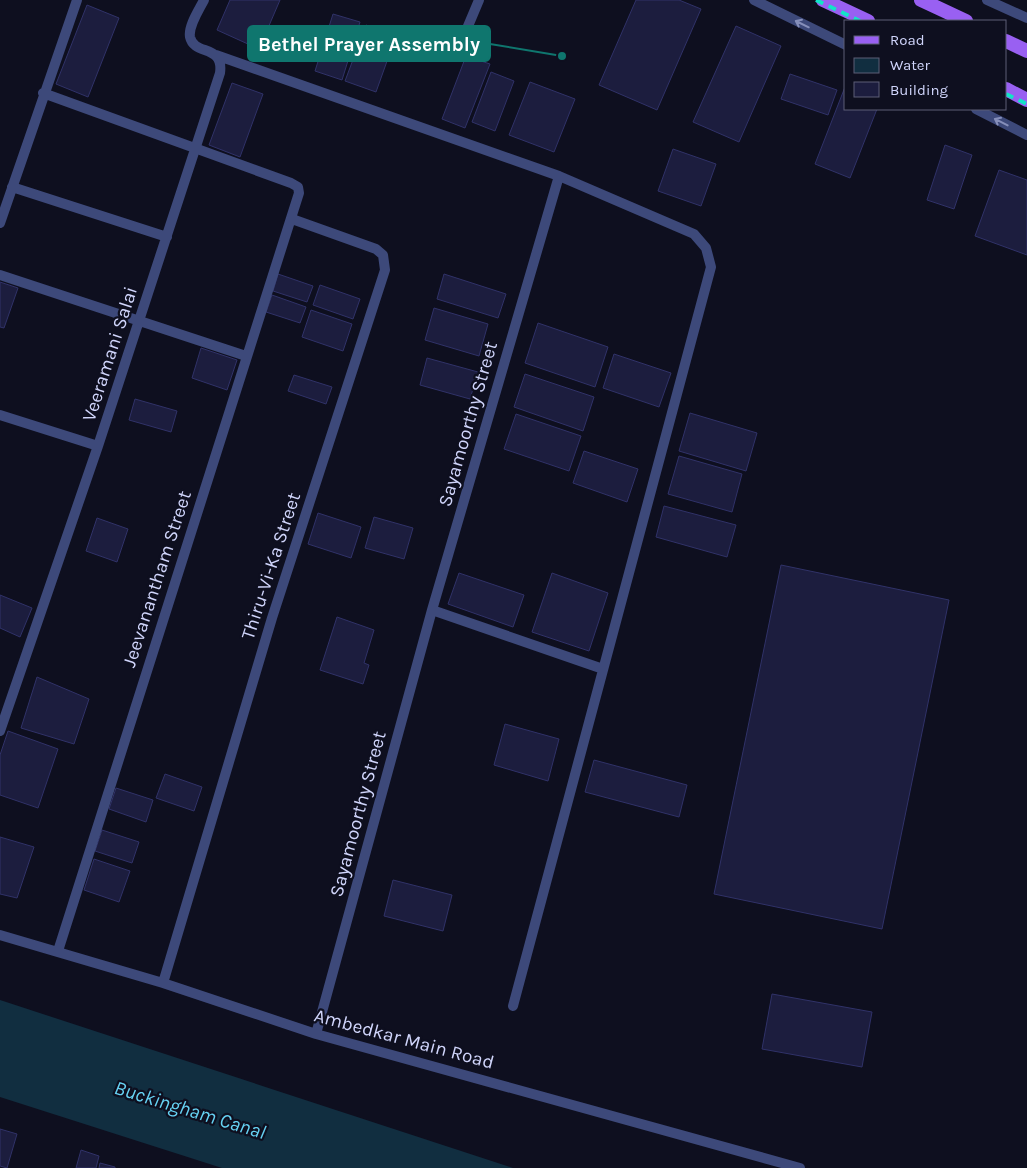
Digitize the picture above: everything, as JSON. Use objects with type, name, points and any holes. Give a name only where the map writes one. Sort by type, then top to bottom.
[{"type":"main road","points":[[823,0],[866,20]]},
{"type":"main road","points":[[921,0],[964,20]]},
{"type":"main road","points":[[1007,42],[1027,52]]},
{"type":"main road","points":[[1007,90],[1027,100]]},
{"type":"street","points":[[0,223],[43,93],[77,0]]},
{"type":"street","points":[[204,0],[191,29],[190,37],[194,44],[216,55],[559,176],[694,234],[706,248],[711,267],[513,1006]]},
{"type":"street","points":[[463,38],[478,0]]},
{"type":"street","points":[[754,0],[844,44]]},
{"type":"street","points":[[987,0],[1027,18]]},
{"type":"street","name":"Veeramani Salai","points":[[0,731],[98,446],[220,73],[220,61],[216,55]]},
{"type":"street","name":"Jeevanantham Street","points":[[43,93],[295,185],[299,193],[58,951]]},
{"type":"street","points":[[978,110],[1027,135]]},
{"type":"street","name":"Sayamoorthy Street","points":[[316,1034],[432,610],[559,176]]},
{"type":"street","points":[[12,187],[167,236]]},
{"type":"street","name":"Thiru-Vi-Ka Street","points":[[163,983],[272,618],[385,270],[383,255],[376,249],[292,219]]},
{"type":"street","points":[[0,274],[246,356]]},
{"type":"street","points":[[0,415],[98,446]]},
{"type":"street","points":[[432,610],[603,669]]},
{"type":"street","name":"Ambedkar Main Road","points":[[0,935],[163,983],[316,1034],[800,1168]]},
{"type":"water","name":"Buckingham Canal","points":[[0,1000],[513,1168],[222,1168],[0,1097]]},
{"type":"building","points":[[230,0],[280,0],[259,49],[217,30]]},
{"type":"building","points":[[636,0],[679,0],[701,9],[657,110],[599,85]]},
{"type":"building","points":[[87,5],[119,18],[88,97],[56,84]]},
{"type":"building","points":[[333,14],[360,22],[342,80],[315,71]]},
{"type":"building","points":[[366,25],[396,36],[376,92],[345,81]]},
{"type":"building","points":[[736,26],[781,46],[739,142],[693,122]]},
{"type":"building","points":[[466,56],[490,64],[465,128],[442,119]]},
{"type":"building","points":[[491,72],[514,81],[495,131],[472,122]]},
{"type":"building","points":[[790,74],[837,90],[828,115],[781,99]]},
{"type":"building","points":[[530,82],[575,99],[554,152],[509,135]]},
{"type":"building","points":[[232,83],[263,94],[240,157],[209,145]]},
{"type":"building","points":[[844,90],[844,110],[877,110],[850,178],[815,164]]},
{"type":"building","points":[[945,145],[972,155],[954,209],[927,200]]},
{"type":"building","points":[[673,149],[716,164],[701,206],[658,191]]},
{"type":"building","points":[[999,170],[1027,180],[1027,255],[975,236]]},
{"type":"building","points":[[278,274],[313,286],[307,302],[273,291]]},
{"type":"building","points":[[444,274],[506,294],[498,318],[437,299]]},
{"type":"building","points":[[0,282],[18,288],[4,328],[0,327]]},
{"type":"building","points":[[320,285],[360,299],[353,319],[313,305]]},
{"type":"building","points":[[272,295],[306,307],[300,323],[266,312]]},
{"type":"building","points":[[434,308],[488,324],[479,356],[425,340]]},
{"type":"building","points":[[311,310],[352,324],[343,351],[302,337]]},
{"type":"building","points":[[538,323],[608,347],[595,387],[525,363]]},
{"type":"building","points":[[201,348],[237,360],[227,390],[192,378]]},
{"type":"building","points":[[614,354],[671,373],[659,407],[603,388]]},
{"type":"building","points":[[427,358],[478,372],[470,399],[420,385]]},
{"type":"building","points":[[525,374],[594,397],[583,431],[514,407]]},
{"type":"building","points":[[294,375],[332,387],[326,404],[288,391]]},
{"type":"building","points":[[135,399],[177,411],[171,432],[129,420]]},
{"type":"building","points":[[690,413],[757,433],[746,471],[679,451]]},
{"type":"building","points":[[516,414],[581,436],[569,471],[504,449]]},
{"type":"building","points":[[584,451],[638,469],[627,502],[573,483]]},
{"type":"building","points":[[679,456],[742,474],[732,512],[668,494]]},
{"type":"building","points":[[664,506],[736,525],[727,557],[656,537]]},
{"type":"building","points":[[318,513],[361,527],[351,558],[308,544]]},
{"type":"building","points":[[374,517],[413,528],[404,559],[365,548]]},
{"type":"building","points":[[97,518],[128,529],[117,562],[86,551]]},
{"type":"building","points":[[781,565],[949,600],[882,929],[714,894]]},
{"type":"building","points":[[459,573],[524,595],[513,627],[448,604]]},
{"type":"building","points":[[552,573],[608,593],[589,651],[532,632]]},
{"type":"building","points":[[0,595],[32,608],[20,637],[0,628]]},
{"type":"building","points":[[337,617],[374,630],[364,663],[369,665],[363,684],[320,670]]},
{"type":"building","points":[[37,677],[89,699],[74,744],[21,728]]},
{"type":"building","points":[[505,724],[559,739],[548,781],[494,765]]},
{"type":"building","points":[[8,731],[58,749],[38,808],[0,795],[0,755]]},
{"type":"building","points":[[594,760],[687,785],[679,817],[585,792]]},
{"type":"building","points":[[165,774],[202,787],[194,811],[156,798]]},
{"type":"building","points":[[116,788],[153,800],[146,822],[109,809]]},
{"type":"building","points":[[102,830],[139,842],[132,863],[95,851]]},
{"type":"building","points":[[0,837],[34,847],[17,898],[0,894]]},
{"type":"building","points":[[94,859],[130,871],[119,902],[84,890]]},
{"type":"building","points":[[393,880],[452,895],[443,931],[384,916]]},
{"type":"building","points":[[772,994],[872,1012],[862,1067],[762,1049]]},
{"type":"building","points":[[0,1129],[17,1134],[7,1168],[0,1166]]},
{"type":"building","points":[[81,1150],[99,1156],[96,1168],[76,1168]]},
{"type":"building","points":[[100,1163],[115,1167],[115,1168],[99,1168]]},
{"type":"railway","points":[[816,0],[858,20]]},
{"type":"railway","points":[[1007,94],[1027,104]]},
{"type":"place","name":"Bethel Prayer Assembly","points":[[562,56]]}]
